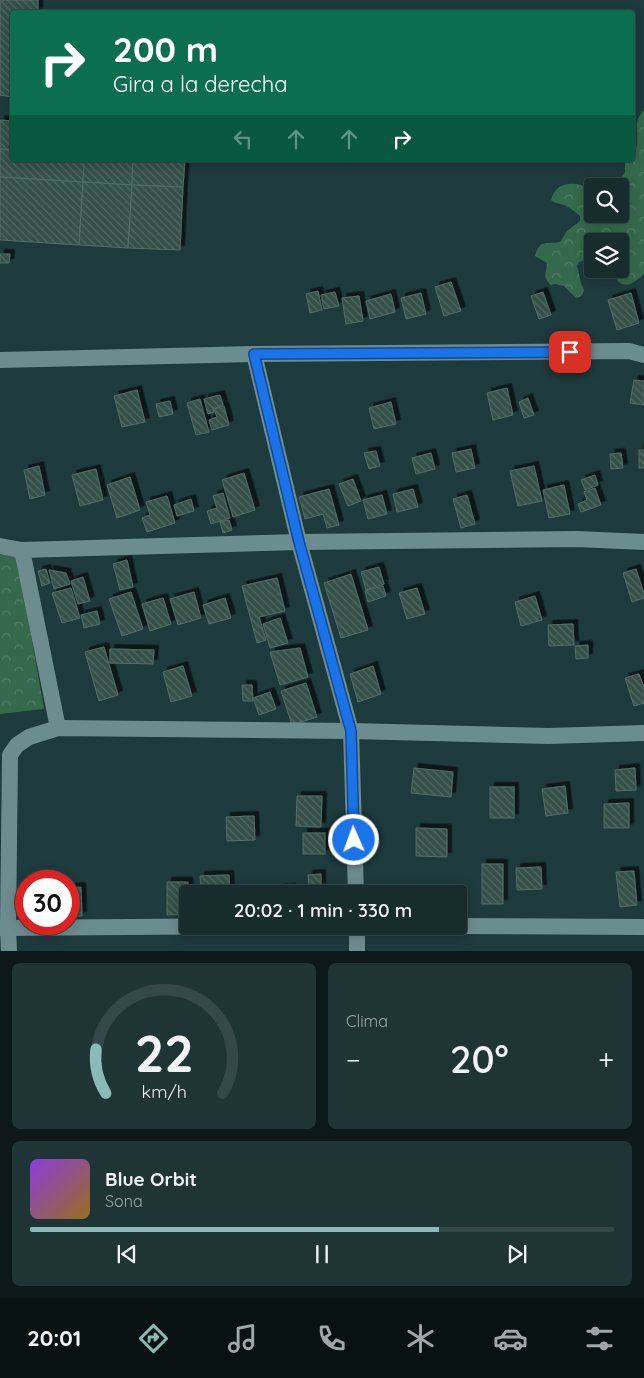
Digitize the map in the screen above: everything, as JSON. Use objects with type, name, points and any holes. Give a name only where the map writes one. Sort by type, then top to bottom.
[{"type":"street","points":[[0,360],[254,354],[629,351],[644,355]]},
{"type":"street","points":[[254,354],[299,542],[351,731],[356,885]]},
{"type":"street","points":[[0,546],[22,550],[299,542],[577,539],[644,542]]},
{"type":"street","points":[[22,550],[58,728]]},
{"type":"street","points":[[9,950],[4,928],[10,755],[17,745],[29,737],[58,728],[351,731],[549,736],[644,733]]},
{"type":"street","points":[[467,926],[644,926]]},
{"type":"street","points":[[4,928],[179,927]]},
{"type":"street","points":[[357,935],[357,950]]},
{"type":"green space","points":[[644,110],[644,274],[634,282],[625,285],[621,284],[616,278],[629,278],[629,233],[584,233],[584,261],[579,262],[577,266],[584,290],[582,296],[576,298],[564,286],[551,285],[546,280],[547,263],[535,256],[541,244],[560,242],[567,231],[580,221],[580,216],[572,209],[551,200],[555,191],[566,184],[584,186],[584,223],[629,223],[629,178],[621,178],[625,172],[626,162],[635,162],[638,121]]},
{"type":"green space","points":[[0,555],[17,555],[44,709],[0,714]]},
{"type":"building","points":[[0,0],[38,0],[38,10],[10,10],[10,97],[0,95]]},
{"type":"building","points":[[0,120],[10,121],[10,150],[0,149]]},
{"type":"building","points":[[0,149],[10,150],[10,162],[84,162],[83,182],[0,177]]},
{"type":"building","points":[[84,162],[133,162],[132,185],[83,182]]},
{"type":"building","points":[[133,162],[185,162],[183,187],[132,185]]},
{"type":"building","points":[[0,177],[83,182],[79,245],[0,240]]},
{"type":"building","points":[[83,182],[132,185],[128,248],[79,245]]},
{"type":"building","points":[[132,185],[183,187],[180,250],[128,248]]},
{"type":"building","points":[[0,254],[10,254],[9,263],[0,263]]},
{"type":"building","points":[[451,282],[461,311],[444,316],[435,287]]},
{"type":"building","points":[[318,291],[322,310],[310,313],[306,294]]},
{"type":"building","points":[[335,292],[339,306],[324,309],[321,295]]},
{"type":"building","points":[[543,292],[551,315],[539,319],[531,296]]},
{"type":"building","points":[[421,293],[426,314],[406,319],[401,298]]},
{"type":"building","points":[[631,293],[639,323],[617,330],[608,300]]},
{"type":"building","points":[[391,294],[395,312],[370,319],[366,301]]},
{"type":"building","points":[[359,296],[363,321],[346,324],[342,298]]},
{"type":"building","points":[[634,380],[644,381],[644,405],[630,403]]},
{"type":"building","points":[[507,388],[513,415],[493,420],[487,393]]},
{"type":"building","points":[[137,390],[145,422],[122,427],[114,396]]},
{"type":"building","points":[[220,395],[223,405],[213,409],[214,412],[208,414],[204,399]]},
{"type":"building","points":[[528,398],[534,415],[524,418],[519,402]]},
{"type":"building","points":[[200,399],[209,432],[196,435],[187,403]]},
{"type":"building","points":[[170,401],[173,414],[159,417],[156,404]]},
{"type":"building","points":[[391,402],[396,424],[374,429],[369,408]]},
{"type":"building","points":[[224,406],[229,425],[212,430],[209,420],[217,417],[214,409]]},
{"type":"building","points":[[471,449],[475,468],[456,472],[452,453]]},
{"type":"building","points":[[639,450],[644,450],[644,468],[639,468]]},
{"type":"building","points":[[376,451],[380,466],[369,469],[364,453]]},
{"type":"building","points":[[431,453],[435,469],[416,474],[412,458]]},
{"type":"building","points":[[621,453],[623,468],[611,469],[610,454]]},
{"type":"building","points":[[39,466],[45,495],[30,499],[24,470]]},
{"type":"building","points":[[534,466],[542,501],[518,506],[510,471]]},
{"type":"building","points":[[96,469],[103,500],[80,506],[72,475]]},
{"type":"building","points":[[244,473],[255,510],[233,517],[222,480]]},
{"type":"building","points":[[595,475],[598,485],[585,490],[581,480]]},
{"type":"building","points":[[130,477],[140,510],[117,518],[107,485]]},
{"type":"building","points":[[353,479],[361,501],[348,506],[339,484]]},
{"type":"building","points":[[564,485],[570,514],[549,518],[543,490]]},
{"type":"building","points":[[595,488],[601,505],[581,512],[578,504],[587,500],[584,492]]},
{"type":"building","points":[[329,489],[339,525],[327,528],[323,514],[305,519],[299,497]]},
{"type":"building","points":[[413,489],[418,507],[397,512],[393,494]]},
{"type":"building","points":[[223,493],[230,518],[211,524],[207,511],[217,508],[213,496]]},
{"type":"building","points":[[382,495],[387,514],[368,519],[363,500]]},
{"type":"building","points":[[467,495],[475,524],[461,528],[453,499]]},
{"type":"building","points":[[167,496],[175,523],[147,532],[142,518],[150,515],[146,502]]},
{"type":"building","points":[[191,499],[194,511],[177,516],[174,505]]},
{"type":"building","points":[[229,520],[232,530],[223,533],[220,522]]},
{"type":"building","points":[[127,560],[133,587],[120,590],[113,564]]},
{"type":"building","points":[[379,567],[384,584],[366,590],[361,572]]},
{"type":"building","points":[[46,569],[50,583],[42,586],[38,571]]},
{"type":"building","points":[[636,569],[644,598],[632,602],[623,573]]},
{"type":"building","points":[[49,570],[66,573],[70,584],[54,589]]},
{"type":"building","points":[[351,574],[368,630],[341,638],[324,583]]},
{"type":"building","points":[[83,577],[90,601],[78,604],[71,581]]},
{"type":"building","points":[[277,578],[285,611],[259,617],[266,640],[257,643],[242,586]]},
{"type":"building","points":[[383,586],[386,596],[368,602],[365,591]]},
{"type":"building","points":[[71,588],[80,618],[62,623],[52,593]]},
{"type":"building","points":[[417,588],[425,614],[407,619],[399,593]]},
{"type":"building","points":[[131,592],[143,629],[122,636],[109,599]]},
{"type":"building","points":[[194,592],[201,618],[178,625],[170,599]]},
{"type":"building","points":[[535,596],[542,620],[521,626],[515,602]]},
{"type":"building","points":[[163,598],[171,624],[150,631],[142,604]]},
{"type":"building","points":[[225,598],[231,618],[209,624],[203,605]]},
{"type":"building","points":[[97,611],[100,624],[84,628],[81,615]]},
{"type":"building","points":[[280,618],[288,643],[270,648],[263,624]]},
{"type":"building","points":[[573,624],[574,645],[549,646],[548,625]]},
{"type":"building","points":[[588,645],[588,658],[576,659],[575,646]]},
{"type":"building","points":[[104,647],[118,695],[99,701],[85,652]]},
{"type":"building","points":[[300,648],[308,677],[280,685],[270,652]]},
{"type":"building","points":[[110,649],[154,650],[153,664],[110,663]]},
{"type":"building","points":[[183,666],[192,696],[171,702],[163,672]]},
{"type":"building","points":[[373,666],[381,694],[358,702],[350,674]]},
{"type":"building","points":[[639,674],[644,684],[644,703],[634,706],[625,678]]},
{"type":"building","points":[[306,683],[317,717],[292,725],[281,691]]},
{"type":"building","points":[[242,685],[252,685],[253,701],[243,701]]},
{"type":"building","points":[[270,692],[276,709],[259,715],[253,698]]},
{"type":"building","points":[[414,768],[453,772],[451,797],[411,793]]},
{"type":"building","points":[[635,768],[636,790],[616,791],[615,770]]},
{"type":"building","points":[[565,786],[568,813],[546,816],[542,789]]},
{"type":"building","points":[[490,787],[514,787],[514,818],[490,818]]},
{"type":"building","points":[[297,796],[322,796],[321,827],[296,826]]},
{"type":"building","points":[[629,803],[629,828],[604,828],[604,804]]},
{"type":"building","points":[[254,816],[255,840],[227,841],[226,817]]},
{"type":"building","points":[[416,828],[447,829],[447,857],[416,856]]},
{"type":"building","points":[[303,833],[325,833],[325,854],[303,854]]},
{"type":"building","points":[[482,864],[503,864],[503,904],[482,904]]},
{"type":"building","points":[[541,867],[542,889],[517,890],[516,868]]},
{"type":"building","points":[[634,871],[637,905],[620,907],[616,872]]},
{"type":"building","points":[[321,874],[321,885],[309,885],[308,875]]},
{"type":"building","points":[[229,875],[230,885],[200,885],[200,876]]},
{"type":"building","points":[[167,882],[188,882],[188,885],[179,885],[179,914],[167,915]]},
{"type":"building","points":[[80,887],[82,916],[80,916]]},
{"type":"route","points":[[354,840],[351,731],[299,542],[254,354],[570,352]]}]
